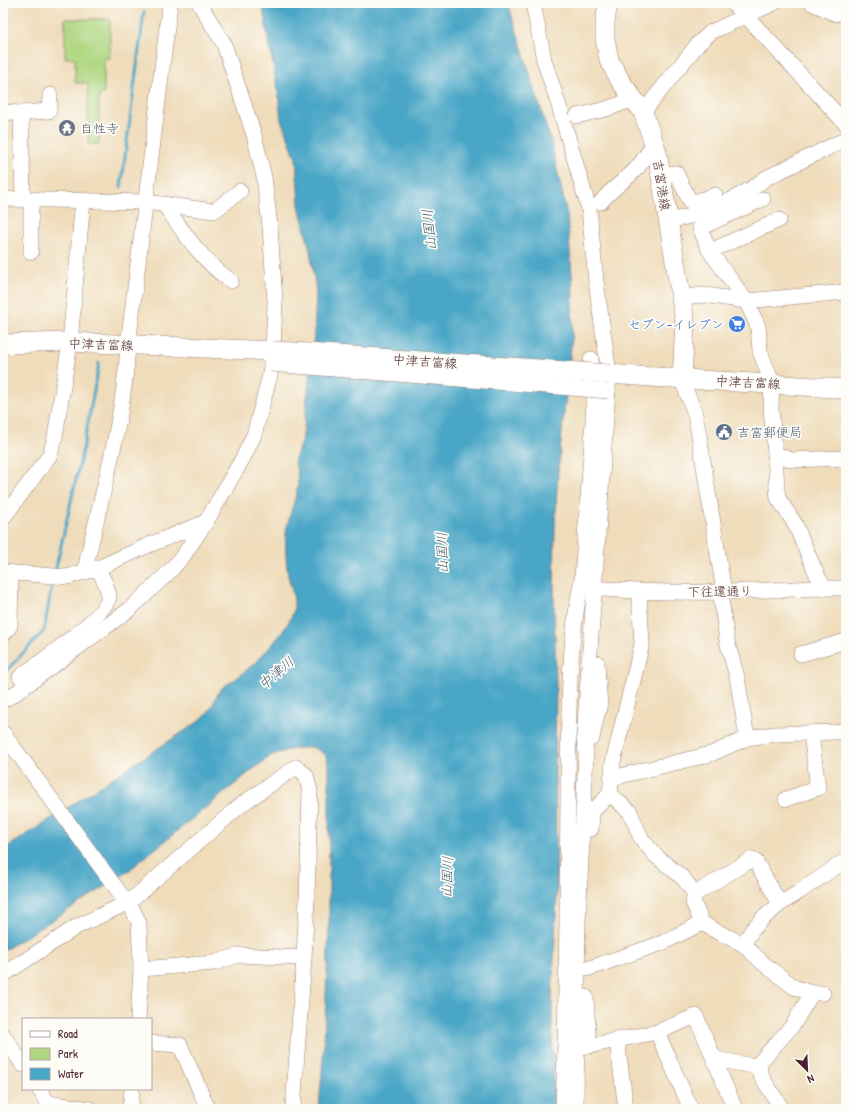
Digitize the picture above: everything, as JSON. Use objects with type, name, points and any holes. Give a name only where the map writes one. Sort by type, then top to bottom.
[{"type":"main road","name":"吉富港線","points":[[608,3],[605,22],[605,39],[610,60],[621,82],[639,106],[657,152],[684,322],[682,380]]},
{"type":"main road","name":"中津吉富線","points":[[3,344],[70,342],[128,345],[272,358],[302,352],[609,382],[682,380],[772,383],[846,389]]},
{"type":"street","points":[[3,695],[9,686],[81,629],[107,604],[109,596],[92,570],[88,556],[113,452],[126,377],[128,345],[170,3]]},
{"type":"street","points":[[3,700],[25,686],[130,609],[170,571],[183,556],[206,522],[237,470],[254,435],[270,375],[275,301],[270,226],[264,177],[254,135],[224,44],[199,3]]},
{"type":"street","points":[[533,3],[544,60],[560,106],[589,209],[609,382],[590,582],[570,689],[571,988],[577,1046],[576,1109]]},
{"type":"street","points":[[732,3],[746,16],[846,124]]},
{"type":"street","points":[[577,116],[606,109],[639,106],[711,32],[774,3]]},
{"type":"street","points":[[812,3],[836,14]]},
{"type":"street","points":[[3,112],[21,113],[48,111],[50,95]]},
{"type":"street","points":[[21,113],[31,252]]},
{"type":"street","points":[[668,221],[691,216],[727,202],[752,189],[766,178],[846,139]]},
{"type":"street","points":[[601,202],[610,191],[635,170],[643,161],[654,143]]},
{"type":"street","points":[[660,174],[676,172],[691,203],[715,195]]},
{"type":"street","points":[[3,199],[146,202],[214,211],[240,191]]},
{"type":"street","points":[[764,199],[700,228],[710,251],[746,301],[758,326],[760,351],[772,383],[771,409],[778,498],[795,524],[824,587]]},
{"type":"street","points":[[3,518],[50,455],[55,437],[70,342],[83,200]]},
{"type":"street","points":[[164,204],[194,247],[217,272],[231,281]]},
{"type":"street","points":[[710,251],[779,220]]},
{"type":"street","points":[[680,297],[705,295],[746,301],[846,292]]},
{"type":"street","points":[[571,988],[578,923],[579,881],[588,811],[585,745],[590,656],[594,398],[591,359]]},
{"type":"street","points":[[682,380],[695,414],[699,435],[722,592],[727,641],[737,677],[747,738]]},
{"type":"street","points":[[775,453],[791,460],[846,458]]},
{"type":"street","points":[[3,635],[10,626],[7,573],[67,577],[92,570],[206,522]]},
{"type":"street","name":"下往還通り","points":[[590,582],[639,592],[722,592],[824,587],[845,591]]},
{"type":"street","points":[[588,811],[610,794],[613,762],[642,644],[639,592]]},
{"type":"street","points":[[801,654],[846,641]]},
{"type":"street","points":[[612,778],[711,754],[747,738],[776,734],[836,732],[846,730]]},
{"type":"street","points":[[3,733],[128,903],[139,923],[141,969],[138,1018]]},
{"type":"street","points":[[786,799],[818,788],[811,733]]},
{"type":"street","points":[[569,746],[585,745]]},
{"type":"street","points":[[3,974],[76,927],[128,903],[242,804],[296,767],[306,775],[310,791],[304,958],[292,1109]]},
{"type":"street","points":[[610,794],[630,812],[641,838],[655,854],[683,878],[695,894]]},
{"type":"street","points":[[780,904],[756,862],[752,859],[695,894],[693,902],[702,922],[716,931],[743,944],[764,964],[794,987],[818,993],[793,1025],[758,1063],[760,1074],[782,1109]]},
{"type":"street","points":[[743,944],[762,919],[780,904],[846,860]]},
{"type":"street","points":[[571,988],[587,969],[662,943],[702,922]]},
{"type":"street","points":[[578,923],[586,943],[587,969]]},
{"type":"street","points":[[141,969],[214,963],[238,955],[304,958]]},
{"type":"street","points":[[577,1046],[657,1032],[696,1016],[735,1109]]},
{"type":"street","points":[[657,1032],[691,1109]]},
{"type":"street","points":[[3,1035],[22,1064]]},
{"type":"street","points":[[617,1040],[626,1109]]},
{"type":"street","points":[[152,1043],[180,1045],[203,1108]]},
{"type":"street","points":[[563,1109],[564,1081],[577,1046]]},
{"type":"street","points":[[714,1059],[759,1068]]},
{"type":"street","points":[[564,1081],[567,1109]]},
{"type":"street","points":[[40,1090],[48,1103],[90,1109]]},
{"type":"street","points":[[130,1109],[132,1090]]},
{"type":"green space","points":[[65,19],[110,19],[110,58],[104,58],[104,94],[99,95],[99,144],[88,144],[88,83],[75,83],[75,58],[65,58]]},
{"type":"water","points":[[262,3],[508,3],[551,142],[567,214],[573,286],[572,337],[558,471],[555,527],[554,596],[557,895],[552,1001],[554,1109],[319,1109],[324,1044],[329,927],[329,765],[325,754],[312,747],[292,749],[272,755],[122,876],[3,951],[3,850],[195,724],[209,710],[222,688],[244,672],[271,646],[286,626],[294,608],[288,575],[286,533],[297,489],[297,471],[294,462],[303,436],[314,335],[316,291],[310,251],[299,206],[296,158],[281,120],[278,92]]},
{"type":"waterway","points":[[121,187],[144,12]]},
{"type":"waterway","points":[[55,572],[84,444],[99,363]]},
{"type":"waterway","points":[[3,671],[7,670],[44,631],[53,579]]},
{"type":"place","name":"自性寺","points":[[67,128]]},
{"type":"place","name":"セブン-イレブン","points":[[737,324]]},
{"type":"place","name":"吉富郵便局","points":[[724,432]]},
{"type":"water label","name":"山国川","points":[[429,230]]},
{"type":"water label","name":"山国川","points":[[442,553]]},
{"type":"water label","name":"中津川","points":[[276,673]]},
{"type":"water label","name":"山国川","points":[[447,877]]}]
